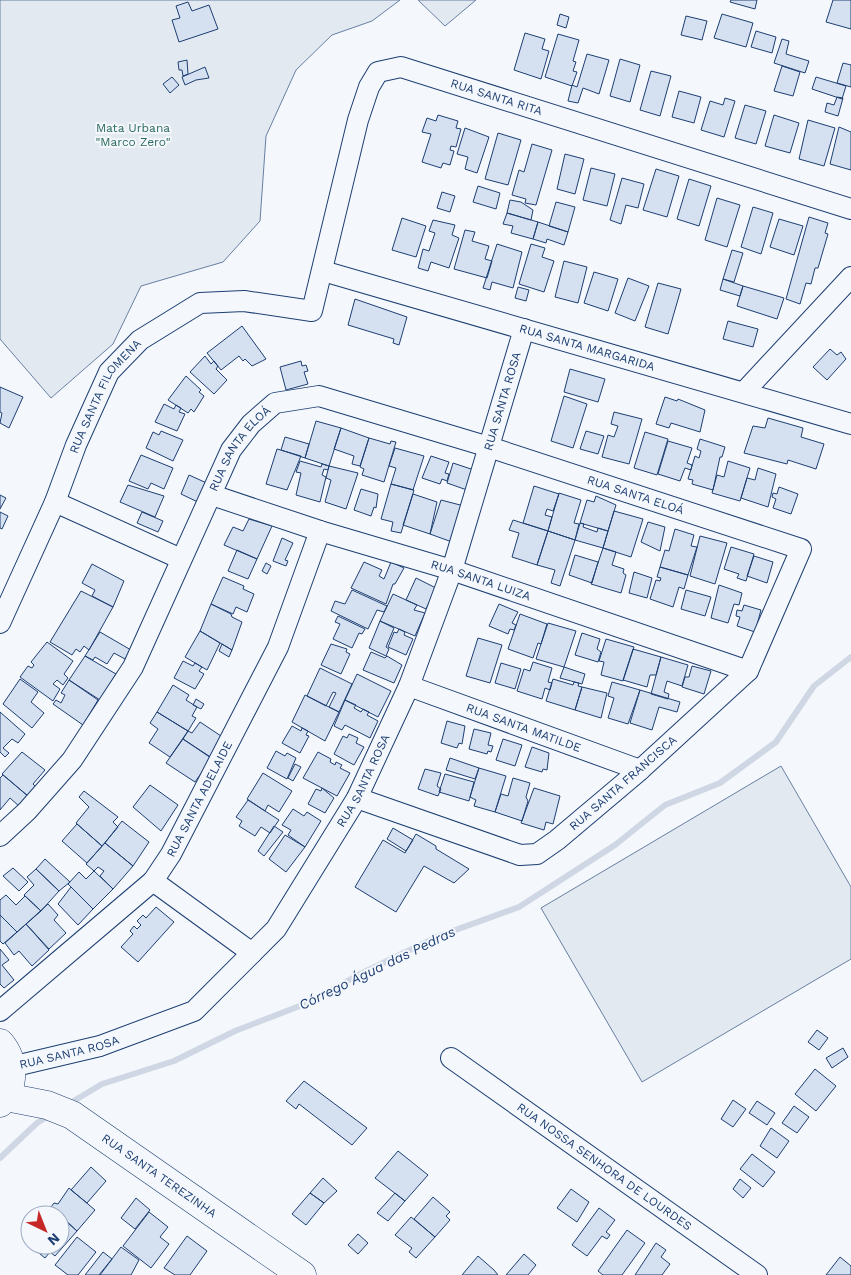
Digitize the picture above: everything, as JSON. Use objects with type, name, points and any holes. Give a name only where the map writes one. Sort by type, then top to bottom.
[{"type":"street","name":"RUA SANTA RITA","points":[[312,311],[358,120],[369,87],[378,72],[401,67],[851,209]]},
{"type":"street","name":"RUA SANTA MARGARIDA","points":[[323,271],[851,424]]},
{"type":"street","points":[[744,392],[851,277]]},
{"type":"street","name":"RUA SANTA FILOMENA","points":[[0,623],[55,502],[76,445],[109,372],[140,340],[200,303],[244,301],[312,311]]},
{"type":"street","name":"RUA SANTA ROSA","points":[[6,1055],[100,1046],[194,1010],[276,929],[357,798],[409,686],[452,570],[524,329]]},
{"type":"street","name":"RUA SANTA ELOÁ","points":[[0,836],[27,810],[72,760],[133,667],[231,450],[251,424],[275,403],[319,396],[489,447],[802,549]]},
{"type":"street","name":"RUA SANTA LUIZA","points":[[212,495],[320,531],[452,570],[748,671]]},
{"type":"street","points":[[55,502],[181,559]]},
{"type":"street","name":"RUA SANTA ADELAIDE","points":[[0,1011],[154,882],[172,854],[278,647],[320,531]]},
{"type":"street","name":"RUA SANTA FRANCISCA","points":[[357,798],[520,854],[537,854],[557,840],[640,770],[748,671],[802,549]]},
{"type":"street","name":"RUA SANTA MATILDE","points":[[409,686],[640,770]]},
{"type":"street","points":[[154,882],[252,953]]},
{"type":"street","points":[[3,1100],[11,1080],[6,1055]]},
{"type":"street","name":"RUA NOSSA SENHORA DE LOURDES","points":[[451,1058],[757,1275]]},
{"type":"street","name":"RUA SANTA TEREZINHA","points":[[3,1100],[47,1105],[72,1115],[302,1275]]},
{"type":"green space","name":"Mata Urbana \"Marco Zero\"","points":[[0,0],[400,0],[372,21],[332,35],[296,70],[266,136],[260,221],[223,262],[141,286],[113,344],[51,398],[0,339]]},
{"type":"green space","points":[[418,0],[476,0],[445,26]]},
{"type":"green space","points":[[781,766],[851,887],[851,959],[642,1082],[541,908]]},
{"type":"building","points":[[731,0],[757,0],[755,9],[730,2]]},
{"type":"building","points":[[833,0],[851,0],[851,29],[826,22]]},
{"type":"building","points":[[188,2],[192,11],[209,5],[218,29],[179,42],[172,20],[180,18],[176,6]]},
{"type":"building","points":[[560,14],[569,17],[566,28],[557,25]]},
{"type":"building","points":[[722,14],[753,23],[746,47],[714,38]]},
{"type":"building","points":[[686,16],[707,21],[702,40],[681,35]]},
{"type":"building","points":[[756,31],[776,37],[772,53],[751,47]]},
{"type":"building","points":[[525,33],[545,39],[542,49],[549,51],[541,79],[514,70]]},
{"type":"building","points":[[558,34],[579,40],[573,61],[576,62],[573,71],[577,72],[572,86],[545,77]]},
{"type":"building","points":[[782,39],[789,41],[786,54],[809,61],[805,73],[774,63]]},
{"type":"building","points":[[587,54],[609,60],[599,94],[583,88],[578,103],[568,101],[572,85],[577,87]]},
{"type":"building","points":[[620,59],[640,65],[630,102],[610,96]]},
{"type":"building","points":[[187,60],[188,74],[183,76],[182,70],[179,70],[178,62]]},
{"type":"building","points":[[843,63],[851,65],[851,87],[837,83]]},
{"type":"building","points":[[782,66],[800,72],[793,96],[774,91]]},
{"type":"building","points":[[205,67],[209,78],[196,80],[185,85],[182,77]]},
{"type":"building","points":[[651,71],[671,76],[660,116],[640,110]]},
{"type":"building","points":[[172,77],[179,85],[170,93],[163,84]]},
{"type":"building","points":[[816,77],[846,86],[842,99],[812,89]]},
{"type":"building","points":[[679,91],[701,97],[694,123],[672,117]]},
{"type":"building","points":[[837,97],[843,98],[838,116],[825,112],[827,103],[834,105]]},
{"type":"building","points":[[725,98],[735,101],[724,137],[701,130],[710,101],[723,105]]},
{"type":"building","points":[[745,105],[766,111],[756,144],[735,138]]},
{"type":"building","points":[[438,115],[458,121],[456,128],[461,129],[456,147],[451,146],[450,150],[454,151],[450,165],[443,163],[441,168],[422,162],[431,134],[422,132],[427,118],[436,121]]},
{"type":"building","points":[[774,115],[799,123],[790,153],[765,146]]},
{"type":"building","points":[[808,120],[835,128],[824,166],[799,159]]},
{"type":"building","points":[[839,127],[851,132],[851,170],[830,164]]},
{"type":"building","points":[[465,128],[489,137],[477,173],[465,169],[468,157],[457,154]]},
{"type":"building","points":[[498,133],[521,140],[508,185],[485,179]]},
{"type":"building","points":[[532,144],[552,150],[536,205],[525,203],[526,199],[512,195],[519,170],[524,172]]},
{"type":"building","points":[[565,154],[584,159],[575,194],[557,189]]},
{"type":"building","points":[[591,168],[615,174],[607,206],[583,200]]},
{"type":"building","points":[[656,169],[679,176],[667,217],[643,210]]},
{"type":"building","points":[[622,178],[644,184],[638,208],[626,205],[621,224],[610,220]]},
{"type":"building","points":[[689,179],[711,186],[699,226],[677,219]]},
{"type":"building","points":[[478,186],[500,193],[496,209],[473,202]]},
{"type":"building","points":[[442,192],[455,196],[450,212],[437,208]]},
{"type":"building","points":[[717,198],[740,205],[727,247],[705,240]]},
{"type":"building","points":[[510,200],[521,202],[533,210],[531,220],[507,213]]},
{"type":"building","points":[[556,202],[575,207],[568,232],[549,226]]},
{"type":"building","points":[[753,207],[773,213],[761,254],[741,247]]},
{"type":"building","points":[[507,213],[538,222],[533,239],[511,233],[513,226],[503,224]]},
{"type":"building","points":[[809,217],[828,223],[825,233],[828,234],[818,268],[815,268],[811,284],[806,283],[800,304],[786,299]]},
{"type":"building","points":[[402,218],[426,226],[416,257],[392,250]]},
{"type":"building","points":[[779,219],[803,226],[794,255],[770,247]]},
{"type":"building","points":[[433,220],[455,225],[452,235],[459,238],[449,268],[431,262],[428,271],[418,268],[423,249],[429,251],[435,233],[429,231]]},
{"type":"building","points":[[538,222],[568,232],[564,245],[547,239],[546,243],[533,239]]},
{"type":"building","points":[[465,230],[475,232],[472,241],[489,246],[485,259],[492,261],[487,278],[454,269]]},
{"type":"building","points":[[497,244],[522,252],[513,288],[492,282],[490,290],[483,288]]},
{"type":"building","points":[[531,244],[545,248],[542,257],[554,261],[544,292],[519,284]]},
{"type":"building","points":[[732,250],[743,253],[734,282],[723,279]]},
{"type":"building","points":[[564,261],[587,267],[578,303],[555,297]]},
{"type":"building","points":[[594,272],[618,279],[608,311],[584,303]]},
{"type":"building","points":[[628,278],[649,286],[635,321],[615,313]]},
{"type":"building","points":[[723,279],[743,286],[740,296],[720,290]]},
{"type":"building","points":[[658,283],[681,289],[668,334],[645,327]]},
{"type":"building","points":[[743,286],[784,298],[777,319],[737,306]]},
{"type":"building","points":[[518,287],[529,290],[526,301],[515,298]]},
{"type":"building","points":[[355,299],[407,317],[399,345],[393,343],[394,339],[348,325]]},
{"type":"building","points":[[728,321],[758,329],[753,347],[723,339]]},
{"type":"building","points":[[242,326],[266,359],[252,366],[245,359],[243,361],[239,356],[221,370],[207,353]]},
{"type":"building","points":[[830,349],[837,355],[841,352],[846,359],[827,380],[813,367]]},
{"type":"building","points":[[205,356],[211,364],[214,361],[218,366],[216,369],[227,380],[214,394],[190,372]]},
{"type":"building","points":[[301,361],[302,366],[306,365],[308,371],[304,372],[308,384],[286,390],[280,367]]},
{"type":"building","points":[[570,369],[605,379],[598,402],[564,392]]},
{"type":"building","points":[[186,376],[201,390],[199,392],[204,396],[194,412],[191,409],[188,413],[168,400]]},
{"type":"building","points":[[0,387],[23,397],[9,428],[0,423],[2,413],[0,412]]},
{"type":"building","points":[[564,396],[587,404],[573,448],[551,441]]},
{"type":"building","points":[[665,397],[677,401],[678,399],[705,410],[700,432],[671,423],[669,428],[656,424]]},
{"type":"building","points":[[164,404],[174,409],[176,405],[181,408],[179,412],[185,414],[177,431],[155,422]]},
{"type":"building","points":[[614,412],[642,419],[629,464],[602,457],[608,435],[614,437],[618,426],[611,424]]},
{"type":"building","points":[[768,418],[803,428],[801,437],[824,444],[816,469],[788,460],[787,464],[744,453],[753,426],[765,428]]},
{"type":"building","points":[[316,421],[341,428],[329,466],[305,458]]},
{"type":"building","points":[[341,428],[369,438],[360,466],[352,464],[354,456],[334,449]]},
{"type":"building","points":[[161,431],[183,440],[173,461],[146,448],[153,432],[159,435]]},
{"type":"building","points":[[586,431],[604,436],[598,454],[580,449]]},
{"type":"building","points":[[645,432],[668,439],[657,475],[634,468]]},
{"type":"building","points":[[285,437],[309,444],[305,458],[281,450]]},
{"type":"building","points":[[369,438],[390,444],[391,441],[396,442],[384,482],[362,475],[364,469],[360,467]]},
{"type":"building","points":[[700,439],[725,447],[722,457],[720,457],[713,490],[692,484],[693,480],[688,479],[695,456],[699,458],[701,451],[697,449]]},
{"type":"building","points":[[668,441],[692,448],[687,463],[692,465],[691,470],[685,468],[680,481],[658,474]]},
{"type":"building","points":[[395,448],[424,456],[413,490],[391,484],[396,468],[389,466]]},
{"type":"building","points":[[277,449],[301,456],[287,490],[266,484]]},
{"type":"building","points":[[141,455],[173,468],[164,489],[151,483],[148,489],[129,481]]},
{"type":"building","points":[[431,456],[449,462],[445,473],[449,474],[447,481],[442,479],[440,484],[422,478]]},
{"type":"building","points":[[300,461],[321,467],[322,464],[329,466],[328,470],[324,469],[322,475],[326,477],[320,502],[296,495],[301,473],[296,472]]},
{"type":"building","points":[[728,461],[750,468],[740,501],[712,493],[717,475],[724,477]]},
{"type":"building","points":[[453,463],[474,470],[467,490],[447,483]]},
{"type":"building","points":[[329,466],[358,473],[346,509],[325,502],[331,480],[326,478]]},
{"type":"building","points":[[758,468],[776,474],[768,507],[741,498],[747,478],[755,480]]},
{"type":"building","points":[[189,475],[211,485],[202,504],[181,494]]},
{"type":"building","points":[[391,484],[414,490],[401,533],[391,531],[393,522],[381,519]]},
{"type":"building","points":[[128,485],[164,496],[155,517],[120,502]]},
{"type":"building","points":[[534,486],[559,494],[553,511],[547,509],[545,515],[552,517],[548,531],[523,523]]},
{"type":"building","points":[[779,487],[798,494],[791,514],[773,508],[776,499],[772,497],[773,493],[777,494]]},
{"type":"building","points":[[361,489],[378,494],[376,508],[374,507],[371,516],[354,510]]},
{"type":"building","points":[[559,493],[581,500],[574,523],[579,524],[575,540],[548,531]]},
{"type":"building","points":[[413,494],[437,502],[430,534],[403,525]]},
{"type":"building","points":[[0,495],[6,498],[0,509]]},
{"type":"building","points":[[596,496],[616,505],[608,531],[580,523],[587,500],[594,502]]},
{"type":"building","points":[[441,500],[464,506],[452,542],[430,534]]},
{"type":"building","points":[[614,511],[643,519],[631,557],[603,548]]},
{"type":"building","points":[[0,512],[8,516],[2,529],[0,528]]},
{"type":"building","points":[[142,512],[163,521],[158,532],[137,523]]},
{"type":"building","points":[[249,519],[272,526],[257,559],[224,545],[233,527],[243,531]]},
{"type":"building","points":[[513,520],[548,531],[537,565],[512,557],[519,533],[509,530]]},
{"type":"building","points":[[648,522],[665,527],[660,551],[641,542]]},
{"type":"building","points":[[580,523],[584,524],[583,527],[597,532],[598,528],[608,531],[603,548],[575,540]]},
{"type":"building","points":[[675,529],[694,535],[691,546],[697,547],[688,575],[660,567],[665,550],[669,551]]},
{"type":"building","points":[[548,531],[575,540],[560,586],[551,583],[555,570],[537,565]]},
{"type":"building","points":[[700,536],[727,543],[715,584],[690,576]]},
{"type":"building","points":[[282,538],[293,543],[285,560],[288,561],[286,566],[273,561]]},
{"type":"building","points":[[731,547],[754,554],[746,581],[737,578],[739,574],[724,569]]},
{"type":"building","points":[[603,548],[616,552],[612,565],[624,569],[623,573],[626,575],[621,593],[591,584]]},
{"type":"building","points":[[237,550],[257,559],[248,579],[228,571]]},
{"type":"building","points":[[575,555],[598,562],[592,583],[569,575]]},
{"type":"building","points":[[754,556],[773,562],[767,583],[747,576]]},
{"type":"building","points":[[364,562],[382,570],[379,576],[384,579],[391,562],[404,568],[395,584],[393,584],[386,604],[351,588]]},
{"type":"building","points":[[266,563],[271,566],[267,574],[262,571]]},
{"type":"building","points":[[92,564],[124,581],[113,607],[92,596],[95,590],[82,583]]},
{"type":"building","points":[[660,567],[688,575],[684,589],[679,587],[673,607],[650,599],[656,580],[660,581],[661,578],[657,577]]},
{"type":"building","points":[[634,572],[652,578],[647,598],[629,593]]},
{"type":"building","points":[[223,577],[244,586],[243,589],[254,594],[247,612],[236,607],[233,614],[211,604]]},
{"type":"building","points":[[416,578],[436,588],[426,609],[406,600]]},
{"type":"building","points":[[719,585],[742,593],[739,605],[734,604],[728,623],[711,618]]},
{"type":"building","points":[[352,590],[387,606],[384,612],[377,610],[368,629],[331,611],[335,601],[345,604]]},
{"type":"building","points":[[686,590],[711,597],[705,616],[681,609]]},
{"type":"building","points":[[81,591],[113,607],[89,650],[84,646],[80,652],[76,649],[72,655],[50,642]]},
{"type":"building","points":[[393,594],[417,605],[414,610],[425,613],[415,636],[380,621]]},
{"type":"building","points":[[211,604],[242,622],[232,650],[200,631]]},
{"type":"building","points":[[499,604],[518,612],[512,623],[516,625],[514,630],[510,629],[508,634],[489,626]]},
{"type":"building","points":[[744,605],[761,610],[755,632],[737,626],[740,617],[736,616],[737,610],[742,611]]},
{"type":"building","points":[[520,614],[547,624],[541,644],[538,643],[533,658],[508,649]]},
{"type":"building","points":[[338,616],[365,629],[362,634],[359,633],[352,648],[333,639],[340,624],[335,622]]},
{"type":"building","points":[[380,621],[394,628],[386,647],[389,649],[386,656],[369,648]]},
{"type":"building","points":[[548,623],[576,631],[564,667],[536,659]]},
{"type":"building","points":[[399,629],[405,632],[404,635],[413,639],[406,655],[388,647],[394,632],[397,633]]},
{"type":"building","points":[[200,631],[220,643],[207,670],[185,657]]},
{"type":"building","points":[[100,632],[131,650],[125,659],[114,653],[107,664],[95,657],[93,660],[85,656]]},
{"type":"building","points":[[582,633],[600,639],[597,649],[601,652],[598,662],[575,655]]},
{"type":"building","points":[[478,638],[502,645],[490,683],[466,676]]},
{"type":"building","points":[[606,639],[634,647],[623,681],[601,675],[604,662],[599,661]]},
{"type":"building","points":[[47,642],[73,661],[64,674],[68,678],[63,685],[57,680],[53,684],[60,689],[53,701],[20,677],[28,666],[32,668],[34,665],[31,662]]},
{"type":"building","points":[[222,644],[232,650],[229,657],[219,651]]},
{"type":"building","points":[[331,644],[347,649],[346,652],[350,654],[341,674],[321,665]]},
{"type":"building","points":[[633,649],[661,657],[656,675],[650,675],[647,687],[623,680]]},
{"type":"building","points":[[371,652],[385,658],[387,656],[402,665],[394,683],[363,670]]},
{"type":"building","points":[[85,656],[116,674],[100,700],[69,680]]},
{"type":"building","points":[[661,657],[688,665],[682,686],[667,681],[664,692],[669,694],[668,699],[651,694]]},
{"type":"building","points":[[183,661],[193,666],[195,663],[202,667],[199,671],[204,674],[195,689],[174,678]]},
{"type":"building","points":[[533,662],[552,668],[548,682],[552,683],[550,690],[545,688],[542,699],[517,691],[524,669],[530,671]]},
{"type":"building","points":[[501,663],[521,669],[515,689],[495,683]]},
{"type":"building","points":[[692,666],[711,671],[704,694],[682,687],[685,677],[689,677]]},
{"type":"building","points":[[564,667],[585,674],[582,684],[560,678]]},
{"type":"building","points":[[320,668],[352,684],[339,712],[329,707],[336,693],[333,692],[326,706],[307,696]]},
{"type":"building","points":[[357,674],[391,691],[378,717],[345,700]]},
{"type":"building","points":[[20,679],[38,692],[31,702],[44,713],[32,728],[3,704]]},
{"type":"building","points":[[553,679],[573,685],[574,682],[579,683],[578,686],[582,687],[575,710],[546,701]]},
{"type":"building","points":[[69,680],[98,700],[83,725],[53,704],[56,700],[61,703],[65,695],[61,693]]},
{"type":"building","points":[[612,682],[640,690],[628,724],[608,718],[614,698],[608,696]]},
{"type":"building","points":[[173,685],[189,695],[186,700],[197,707],[192,716],[196,718],[188,731],[157,712]]},
{"type":"building","points":[[582,687],[607,693],[601,718],[575,710]]},
{"type":"building","points":[[640,690],[680,702],[677,712],[659,707],[652,730],[630,723]]},
{"type":"building","points":[[305,695],[339,712],[325,741],[292,722]]},
{"type":"building","points":[[196,699],[204,704],[201,709],[193,705]]},
{"type":"building","points":[[345,700],[356,705],[354,708],[361,712],[363,709],[369,712],[367,715],[378,721],[370,738],[345,725],[342,730],[334,726]]},
{"type":"building","points":[[0,712],[25,734],[18,743],[12,739],[3,748],[9,753],[5,757],[0,752]]},
{"type":"building","points":[[157,712],[188,731],[170,757],[149,743],[158,729],[150,723]]},
{"type":"building","points":[[447,721],[465,726],[462,744],[459,743],[457,748],[441,743]]},
{"type":"building","points":[[200,722],[224,738],[211,758],[183,739],[188,731],[192,733]]},
{"type":"building","points":[[292,726],[301,731],[302,728],[308,731],[306,735],[309,736],[300,753],[282,743]]},
{"type":"building","points":[[474,729],[491,733],[488,745],[493,746],[491,752],[488,751],[487,754],[469,749]]},
{"type":"building","points":[[349,734],[358,738],[356,743],[364,747],[354,765],[334,754],[343,736],[347,738]]},
{"type":"building","points":[[183,739],[212,758],[195,782],[166,763]]},
{"type":"building","points":[[503,739],[522,745],[515,766],[496,760]]},
{"type":"building","points":[[532,747],[549,753],[547,770],[543,769],[542,772],[525,767]]},
{"type":"building","points":[[276,751],[285,756],[287,753],[296,758],[287,779],[267,768]]},
{"type":"building","points":[[22,752],[45,770],[33,784],[36,787],[28,796],[2,774]]},
{"type":"building","points":[[318,752],[331,759],[330,762],[335,765],[336,762],[342,765],[340,768],[350,773],[337,796],[303,778]]},
{"type":"building","points":[[450,758],[479,768],[475,779],[446,770]]},
{"type":"building","points":[[295,764],[301,767],[293,781],[288,778]]},
{"type":"building","points":[[479,768],[506,776],[495,812],[474,806],[476,800],[470,797]]},
{"type":"building","points":[[425,769],[441,773],[437,786],[441,789],[438,796],[418,789]]},
{"type":"building","points":[[263,773],[292,791],[279,812],[268,805],[265,811],[247,799]]},
{"type":"building","points":[[445,774],[474,782],[469,801],[439,792]]},
{"type":"building","points":[[3,775],[29,797],[20,807],[10,798],[0,810],[0,778]]},
{"type":"building","points":[[513,778],[530,783],[526,797],[528,801],[522,821],[495,812],[501,794],[508,796]]},
{"type":"building","points":[[150,785],[178,805],[161,831],[133,807]]},
{"type":"building","points":[[322,788],[334,798],[325,813],[308,804],[316,789],[321,791]]},
{"type":"building","points":[[534,788],[560,796],[553,824],[546,822],[544,830],[521,823]]},
{"type":"building","points":[[84,791],[118,817],[113,822],[118,827],[102,846],[76,823],[89,807],[79,797]]},
{"type":"building","points":[[248,800],[279,820],[270,833],[261,827],[255,836],[239,826],[242,821],[236,817]]},
{"type":"building","points":[[293,809],[304,816],[307,812],[321,821],[305,847],[288,835],[291,830],[282,825]]},
{"type":"building","points":[[122,821],[149,842],[133,866],[105,843]]},
{"type":"building","points":[[77,824],[102,846],[87,863],[62,841]]},
{"type":"building","points":[[274,826],[283,832],[264,856],[258,851]]},
{"type":"building","points":[[393,828],[413,840],[406,851],[387,839]]},
{"type":"building","points":[[416,834],[469,869],[454,883],[424,866],[396,912],[355,887],[383,840],[405,853]]},
{"type":"building","points":[[285,835],[305,847],[286,872],[269,859]]},
{"type":"building","points":[[105,843],[133,866],[113,889],[100,876],[104,871],[98,867],[94,871],[86,864]]},
{"type":"building","points":[[45,859],[70,882],[59,891],[36,869]]},
{"type":"building","points":[[13,868],[28,882],[19,891],[3,876]]},
{"type":"building","points":[[36,869],[59,891],[41,911],[24,895],[34,885],[27,877]]},
{"type":"building","points":[[94,871],[113,889],[93,909],[68,884],[79,872],[86,879]]},
{"type":"building","points":[[71,887],[93,909],[78,925],[58,904]]},
{"type":"building","points":[[6,895],[16,905],[25,896],[41,911],[17,932],[0,915],[0,900]]},
{"type":"building","points":[[48,904],[58,915],[54,920],[66,933],[49,949],[26,924]]},
{"type":"building","points":[[156,907],[174,922],[138,962],[121,947],[133,934],[130,931],[134,926],[137,929],[141,925],[137,921],[143,915],[146,918]]},
{"type":"building","points":[[0,915],[17,932],[3,944],[0,941]]},
{"type":"building","points":[[26,924],[49,950],[32,966],[19,951],[14,955],[5,943]]},
{"type":"building","points":[[0,949],[9,960],[2,965],[14,980],[4,988],[0,984]]},
{"type":"building","points":[[817,1030],[828,1038],[819,1050],[808,1042]]},
{"type":"building","points":[[843,1048],[848,1057],[832,1068],[826,1058]]},
{"type":"building","points":[[815,1069],[836,1086],[816,1111],[795,1094]]},
{"type":"building","points":[[304,1081],[367,1128],[352,1145],[299,1104],[296,1109],[286,1101]]},
{"type":"building","points":[[733,1100],[746,1109],[733,1127],[721,1119]]},
{"type":"building","points":[[757,1101],[775,1113],[767,1125],[749,1113]]},
{"type":"building","points":[[794,1106],[809,1117],[797,1133],[782,1123]]},
{"type":"building","points":[[771,1128],[789,1141],[777,1158],[760,1146]]},
{"type":"building","points":[[398,1151],[428,1175],[405,1201],[375,1178]]},
{"type":"building","points":[[752,1154],[775,1172],[763,1187],[740,1169]]},
{"type":"building","points":[[91,1167],[106,1181],[87,1203],[71,1190]]},
{"type":"building","points":[[323,1178],[337,1191],[324,1203],[310,1193]]},
{"type":"building","points":[[740,1179],[751,1188],[743,1198],[733,1189]]},
{"type":"building","points":[[69,1188],[95,1210],[77,1231],[70,1224],[70,1205],[52,1205],[54,1203],[58,1204]]},
{"type":"building","points":[[571,1189],[589,1202],[577,1222],[557,1208]]},
{"type":"building","points":[[310,1193],[324,1203],[306,1225],[292,1214]]},
{"type":"building","points":[[395,1193],[405,1201],[388,1221],[377,1213]]},
{"type":"building","points":[[433,1197],[450,1212],[446,1216],[450,1220],[435,1237],[414,1219]]},
{"type":"building","points":[[136,1198],[150,1210],[135,1229],[121,1218]]},
{"type":"building","points":[[599,1208],[615,1220],[606,1232],[610,1235],[607,1239],[602,1236],[587,1256],[572,1245]]},
{"type":"building","points":[[149,1212],[168,1227],[160,1237],[169,1244],[151,1268],[123,1246]]},
{"type":"building","points":[[411,1217],[435,1237],[416,1258],[409,1252],[412,1248],[395,1235]]},
{"type":"building","points":[[70,1225],[77,1231],[70,1239]]},
{"type":"building","points":[[627,1230],[645,1243],[622,1275],[603,1275],[598,1271]]},
{"type":"building","points":[[358,1234],[368,1243],[358,1254],[348,1245]]},
{"type":"building","points":[[187,1236],[207,1251],[190,1275],[175,1275],[164,1268]]},
{"type":"building","points":[[77,1237],[96,1252],[78,1275],[68,1275],[55,1265],[63,1255],[70,1255],[70,1246]]},
{"type":"building","points":[[656,1243],[666,1250],[661,1257],[670,1264],[662,1275],[635,1275]]},
{"type":"building","points":[[121,1247],[139,1260],[131,1275],[100,1275]]},
{"type":"building","points":[[103,1252],[112,1259],[99,1275],[85,1275]]},
{"type":"building","points":[[524,1254],[536,1265],[528,1275],[506,1275]]},
{"type":"building","points":[[478,1256],[494,1270],[498,1275],[462,1275]]},
{"type":"building","points":[[840,1257],[851,1266],[851,1275],[826,1275]]},
{"type":"waterway","name":"Córrego Água das Pedras","points":[[67,1105],[102,1084],[174,1061],[235,1031],[310,1002],[360,974],[439,936],[519,907],[615,845],[665,805],[720,783],[776,742],[814,686],[851,657]]},
{"type":"waterway","name":"Córrego Água das Pedras","points":[[0,1158],[37,1123],[50,1115]]}]
